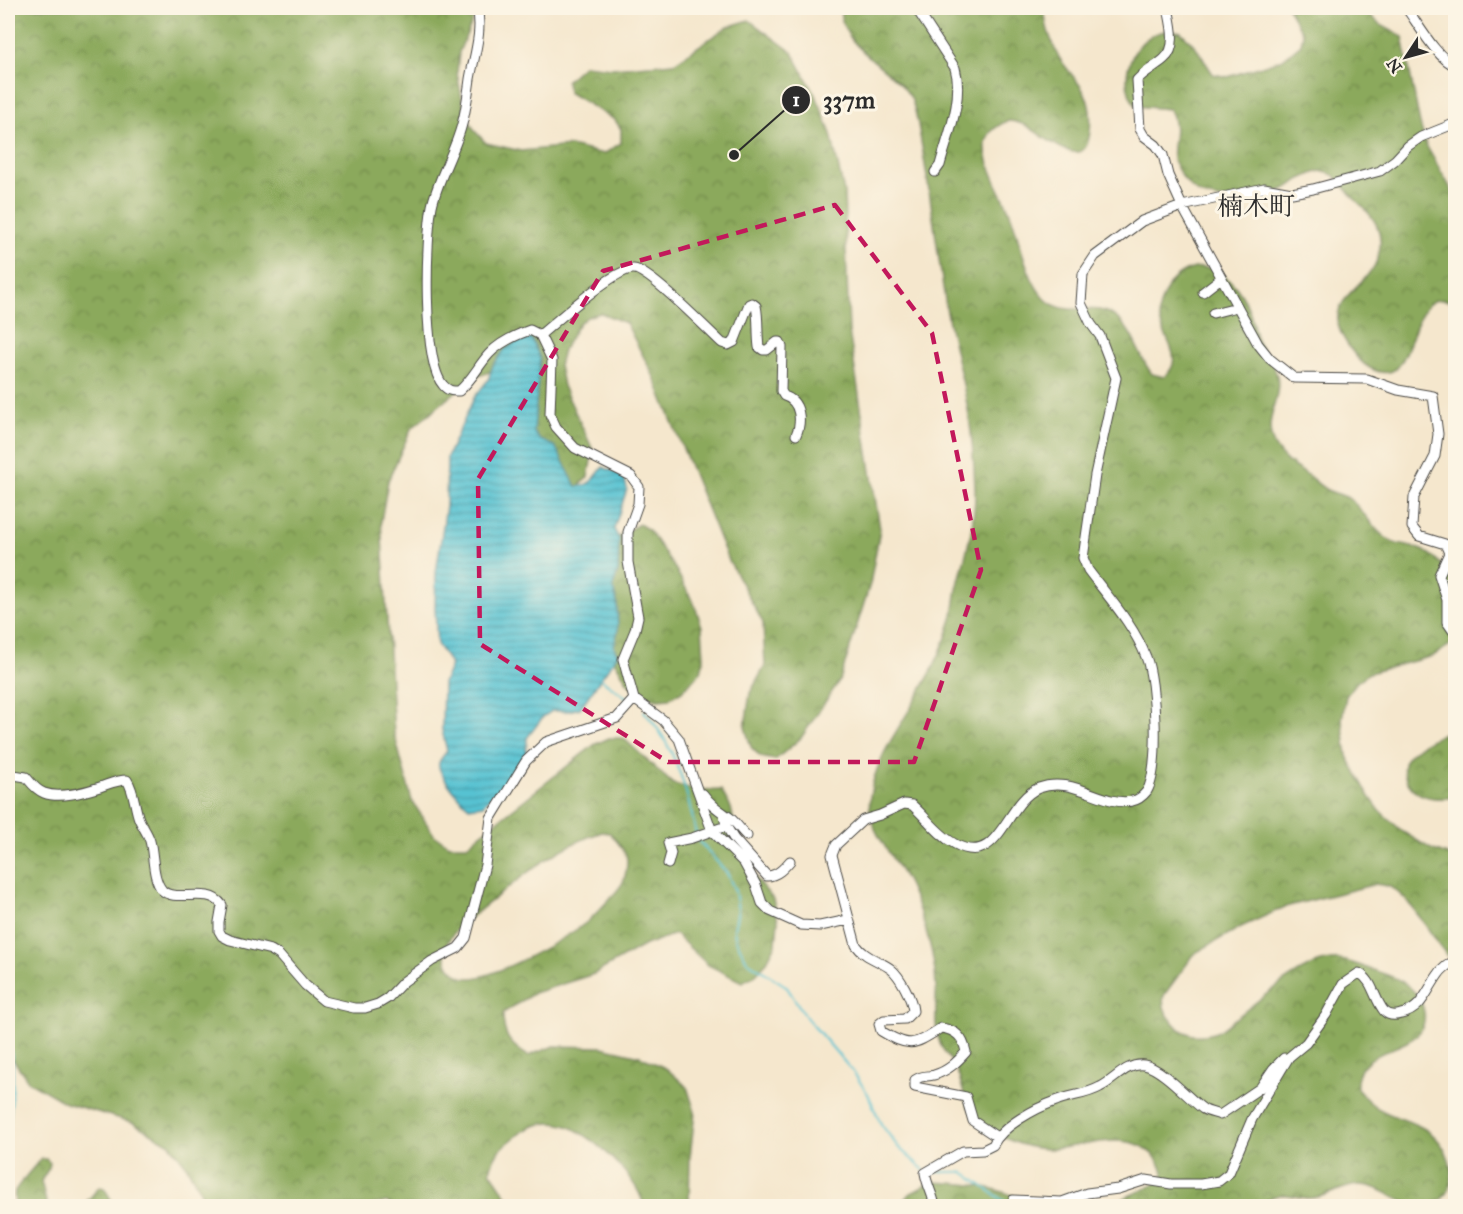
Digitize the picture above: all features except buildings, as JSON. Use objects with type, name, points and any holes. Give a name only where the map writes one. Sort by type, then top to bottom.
[{"type":"street","points":[[477,8],[478,39],[462,124],[433,203],[427,239],[430,343],[442,385],[450,391],[459,391],[468,383],[489,353],[500,345],[530,330],[540,335],[552,360],[550,414],[556,427],[576,448],[632,476],[639,487],[638,504],[628,532],[628,562],[638,617],[623,659],[634,699],[672,728],[679,739],[709,832],[744,863],[756,885],[762,903],[770,911],[801,925],[820,926],[848,920]]},
{"type":"street","points":[[916,8],[955,68],[958,79],[958,97],[940,165],[935,172]]},
{"type":"street","points":[[1168,8],[1172,38],[1169,53],[1166,58],[1145,71],[1137,80],[1140,129],[1163,155],[1168,175],[1182,206],[1258,344],[1270,359],[1294,378],[1367,379],[1398,390],[1433,396],[1438,434],[1435,456],[1414,497],[1412,527],[1419,536],[1445,544],[1449,553],[1439,575],[1447,600],[1447,622],[1455,635]]},
{"type":"street","points":[[1403,8],[1407,9],[1438,52],[1455,66]]},
{"type":"street","points":[[997,1137],[973,1121],[966,1097],[915,1088],[915,1080],[952,1067],[966,1052],[964,1041],[951,1029],[941,1028],[917,1043],[904,1043],[881,1031],[879,1024],[884,1020],[905,1019],[914,1011],[912,1003],[893,970],[862,954],[856,945],[832,855],[836,845],[863,820],[904,804],[912,805],[954,844],[967,849],[980,849],[995,840],[1023,797],[1040,788],[1056,785],[1074,787],[1122,802],[1138,799],[1147,791],[1153,769],[1155,742],[1152,690],[1146,657],[1135,635],[1088,570],[1083,558],[1095,475],[1116,378],[1100,336],[1091,324],[1082,303],[1083,274],[1095,256],[1142,221],[1182,206],[1264,188],[1292,193],[1380,171],[1421,137],[1455,123]]},
{"type":"street","points":[[540,335],[614,276],[628,270],[636,269],[653,280],[722,343],[728,345],[734,342],[744,312],[752,303],[756,306],[758,314],[759,347],[767,350],[777,342],[780,342],[782,347],[781,391],[797,407],[800,427],[796,435]]},
{"type":"street","points":[[1203,292],[1221,278]]},
{"type":"street","points":[[1213,313],[1237,307]]},
{"type":"street","points":[[8,774],[26,777],[36,788],[45,793],[58,794],[77,793],[119,780],[127,780],[131,787],[138,818],[150,842],[158,884],[164,892],[210,896],[217,899],[222,905],[219,931],[222,936],[271,950],[279,955],[304,985],[324,1001],[354,1008],[365,1008],[388,998],[404,982],[432,961],[458,948],[466,938],[485,865],[492,818],[526,761],[546,742],[618,718],[634,699]]},
{"type":"street","points":[[695,783],[709,802],[729,817],[747,836]]},
{"type":"street","points":[[724,815],[726,826],[734,839],[767,876],[773,876],[783,870],[790,861]]},
{"type":"street","points":[[668,864],[671,854],[668,843],[692,838],[726,826]]},
{"type":"street","points":[[1009,1206],[1013,1200],[1062,1202],[1087,1193],[1118,1189],[1146,1180],[1171,1184],[1201,1184],[1219,1181],[1229,1173],[1252,1119],[1289,1057],[1306,1043],[1349,978],[1359,973],[1365,976],[1382,1009],[1395,1016],[1407,1013],[1418,1006],[1439,973],[1455,960]]},
{"type":"street","points":[[935,1206],[933,1193],[925,1173],[963,1151],[983,1150],[993,1145],[997,1137],[1023,1117],[1055,1101],[1099,1088],[1128,1067],[1147,1066],[1187,1094],[1204,1110],[1220,1115],[1260,1088],[1273,1069],[1295,1047],[1306,1043]]},
{"type":"highlighted area","points":[[835,205],[932,333],[981,570],[914,762],[668,762],[480,644],[478,479],[603,271]]},
{"type":"green space","points":[[8,8],[478,8],[459,52],[457,73],[465,114],[475,131],[486,143],[521,151],[570,146],[604,154],[621,143],[621,129],[615,120],[568,92],[566,81],[584,65],[612,68],[674,63],[727,27],[749,20],[792,52],[817,98],[831,134],[844,192],[849,331],[880,529],[870,584],[840,680],[801,738],[775,760],[761,757],[751,747],[745,727],[750,693],[765,666],[763,623],[726,555],[654,377],[626,323],[601,313],[589,316],[579,323],[563,350],[559,365],[563,386],[593,450],[588,477],[564,499],[497,369],[471,379],[411,429],[388,481],[381,521],[394,733],[412,801],[434,835],[449,845],[467,845],[594,745],[609,738],[623,738],[673,784],[700,791],[721,790],[731,808],[738,842],[757,880],[773,899],[778,921],[776,944],[766,963],[754,976],[742,982],[708,965],[675,934],[645,945],[594,974],[534,993],[503,1013],[504,1028],[508,1039],[528,1056],[554,1046],[602,1047],[640,1056],[667,1069],[687,1087],[695,1112],[690,1157],[689,1206],[644,1206],[631,1180],[600,1147],[577,1131],[565,1125],[553,1123],[540,1124],[527,1129],[505,1145],[493,1160],[490,1171],[510,1201],[517,1206],[394,1206],[387,1202],[367,1206],[208,1206],[186,1165],[170,1144],[132,1122],[66,1103],[28,1081],[10,1055],[8,1046]],"holes":[[[602,832],[610,833],[626,856],[625,876],[617,890],[587,922],[563,938],[512,965],[480,977],[466,978],[458,975],[450,967],[446,959],[447,943],[470,918],[521,878],[566,847]]]},
{"type":"green space","points":[[840,8],[1045,8],[1047,27],[1054,47],[1087,99],[1090,126],[1085,147],[1079,152],[1071,152],[1027,126],[1010,121],[992,131],[987,138],[986,146],[992,174],[1010,213],[1031,277],[1045,299],[1062,308],[1095,309],[1111,314],[1129,332],[1152,374],[1164,377],[1171,369],[1173,353],[1162,328],[1159,310],[1169,285],[1180,274],[1195,268],[1214,270],[1222,274],[1230,280],[1242,296],[1250,313],[1257,340],[1277,376],[1277,394],[1270,428],[1271,437],[1278,452],[1290,464],[1324,488],[1348,498],[1386,538],[1394,543],[1428,553],[1451,577],[1456,601],[1456,629],[1450,645],[1433,656],[1369,673],[1357,682],[1346,696],[1342,719],[1347,756],[1380,811],[1403,832],[1431,849],[1455,858],[1455,966],[1407,901],[1390,887],[1376,884],[1285,907],[1241,927],[1195,953],[1164,995],[1163,1001],[1167,1014],[1179,1029],[1191,1034],[1204,1035],[1219,1031],[1293,975],[1325,961],[1351,962],[1392,977],[1408,986],[1421,1003],[1424,1012],[1423,1026],[1416,1036],[1366,1063],[1359,1073],[1357,1089],[1369,1102],[1381,1110],[1425,1129],[1437,1139],[1444,1149],[1452,1171],[1448,1191],[1442,1199],[1432,1204],[1411,1204],[1374,1188],[1359,1185],[1311,1198],[1279,1195],[1268,1199],[1260,1206],[1112,1206],[1146,1189],[1164,1175],[1156,1159],[1145,1148],[1132,1143],[1116,1141],[1053,1149],[1022,1145],[983,1125],[969,1108],[956,1070],[938,1036],[935,974],[931,948],[919,910],[909,886],[872,821],[870,797],[877,768],[930,673],[943,647],[952,619],[974,513],[975,488],[971,430],[947,314],[918,122],[913,104],[903,87],[854,43],[842,21]]},
{"type":"green space","points":[[1288,8],[1362,8],[1381,25],[1403,37],[1426,145],[1455,196],[1455,312],[1449,301],[1434,301],[1424,309],[1405,355],[1397,367],[1386,373],[1362,363],[1340,330],[1338,320],[1343,302],[1373,268],[1378,257],[1379,234],[1370,214],[1332,174],[1320,171],[1287,188],[1242,199],[1217,199],[1197,192],[1190,186],[1174,162],[1175,132],[1173,117],[1169,109],[1136,106],[1129,94],[1127,80],[1134,54],[1142,43],[1153,35],[1166,31],[1181,32],[1195,46],[1213,74],[1228,77],[1283,59],[1301,44],[1303,34]]},
{"type":"green space","points":[[639,524],[649,530],[676,570],[695,606],[702,627],[704,658],[701,672],[682,691],[670,698],[657,699],[642,695],[628,683],[605,646],[610,542]]},
{"type":"green space","points":[[1452,729],[1455,730],[1455,797],[1427,797],[1410,786],[1403,768],[1405,761],[1419,746]]},
{"type":"green space","points":[[41,1159],[46,1159],[50,1163],[41,1181],[47,1206],[15,1206],[15,1191]]},
{"type":"green space","points":[[932,1182],[994,1189],[1032,1206],[897,1206],[911,1193]]},
{"type":"green space","points":[[99,1187],[104,1188],[115,1206],[83,1206]]},
{"type":"water","points":[[531,338],[540,358],[534,432],[540,440],[555,446],[576,486],[588,483],[603,467],[624,476],[627,489],[614,529],[619,539],[618,571],[613,587],[617,602],[618,631],[614,646],[616,652],[619,653],[580,708],[552,711],[543,717],[527,738],[524,759],[516,765],[508,779],[483,805],[469,807],[450,786],[439,768],[440,761],[447,751],[442,730],[443,683],[451,665],[437,644],[435,609],[436,573],[446,506],[447,457],[474,398],[488,380],[493,365],[505,349],[521,339]]},
{"type":"waterway","points":[[601,679],[630,700]]},
{"type":"waterway","points":[[644,711],[655,724],[672,753],[684,784],[696,834]]},
{"type":"waterway","points":[[697,839],[727,873],[735,891],[738,910],[734,930],[736,940],[747,961],[786,986],[806,1017],[854,1073],[868,1094],[881,1124],[898,1147],[924,1170]]},
{"type":"waterway","points":[[8,969],[10,980],[8,990]]},
{"type":"waterway","points":[[8,1040],[13,1077],[8,1139]]},
{"type":"waterway","points":[[932,1172],[963,1172],[1008,1204]]},
{"type":"place","name":"337m","points":[[734,155]]},
{"type":"district","name":"楠木町","points":[[1256,206]]}]
